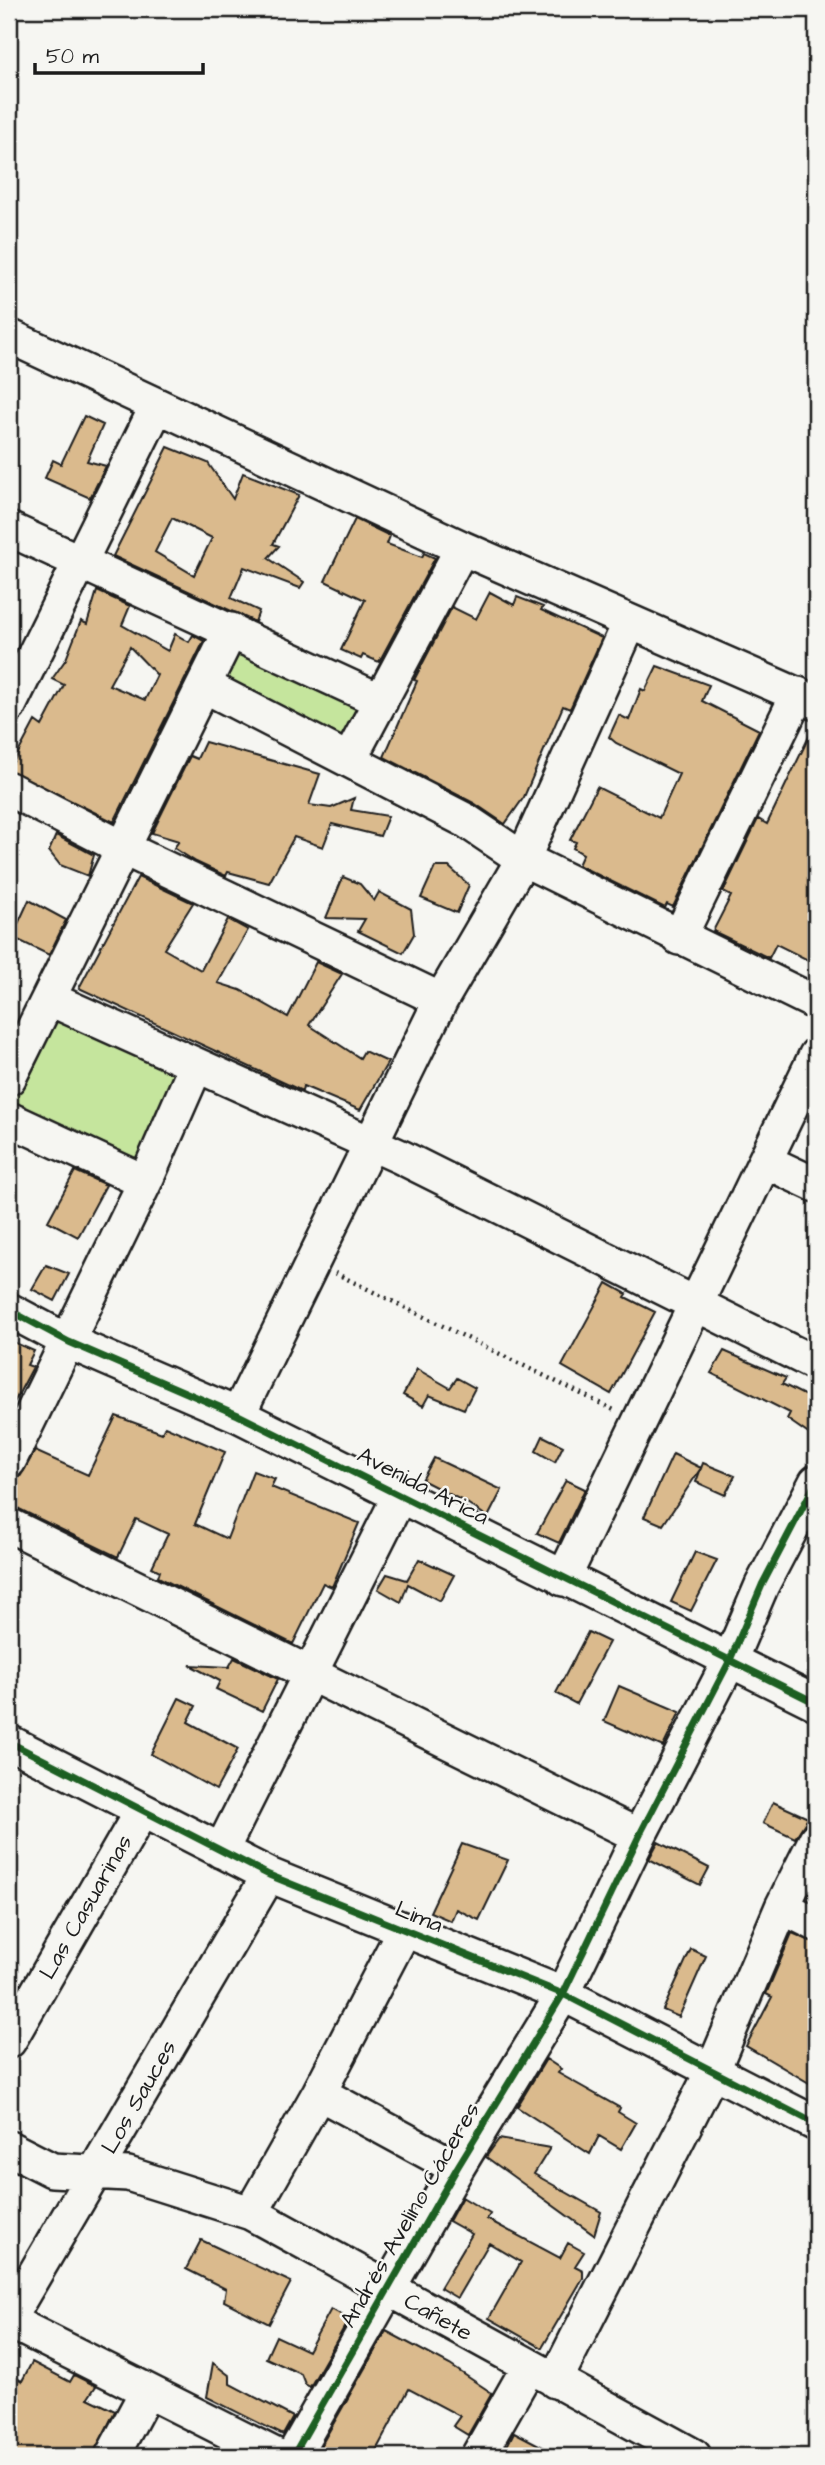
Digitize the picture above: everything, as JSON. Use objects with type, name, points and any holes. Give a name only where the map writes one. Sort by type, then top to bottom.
[{"type":"street","points":[[9,336],[462,548],[807,699],[679,938]]},
{"type":"street","points":[[9,706],[157,406]]},
{"type":"street","points":[[9,528],[381,701]]},
{"type":"street","points":[[349,760],[462,548]]},
{"type":"street","points":[[238,1415],[441,1000],[523,859],[630,622]]},
{"type":"street","points":[[9,1078],[231,631]]},
{"type":"street","points":[[205,686],[465,820],[523,859],[816,1003]]},
{"type":"street","points":[[9,789],[123,848],[441,1000]]},
{"type":"street","points":[[50,999],[401,1157],[816,1364]]},
{"type":"street","points":[[563,1579],[816,1055]]},
{"type":"street","points":[[9,1461],[145,1182],[196,1066]]},
{"type":"street","points":[[9,1119],[145,1182]]},
{"type":"street","points":[[766,1162],[816,1185]]},
{"type":"street","name":"Avenida Arica","points":[[9,1310],[69,1342],[238,1415],[816,1703]]},
{"type":"street","points":[[221,1850],[400,1495]]},
{"type":"street","name":"Andrés Avelino Cáceres","points":[[293,2456],[457,2168],[563,1994],[639,1836],[730,1660],[762,1585],[812,1498]]},
{"type":"street","points":[[9,1525],[639,1836]]},
{"type":"street","name":"Lima","points":[[9,1742],[269,1875],[403,1932],[563,1994],[816,2124]]},
{"type":"street","name":"Las Casuarinas","points":[[9,2040],[142,1810]]},
{"type":"street","points":[[478,2456],[542,2374],[712,2072],[782,1907],[816,1839]]},
{"type":"street","name":"Los Sauces","points":[[9,2320],[269,1875]]},
{"type":"street","points":[[782,1907],[816,1924]]},
{"type":"street","points":[[251,2213],[319,2093],[403,1932]]},
{"type":"street","points":[[319,2093],[457,2168]]},
{"type":"street","name":"Cañete","points":[[9,2148],[52,2170],[128,2174],[251,2213],[694,2456]]},
{"type":"street","points":[[9,2320],[277,2456]]},
{"type":"street","points":[[112,2456],[147,2392]]},
{"type":"path","points":[[312,1261],[637,1422]]},
{"type":"green space","points":[[241,648],[360,705],[331,759],[215,702]]},
{"type":"green space","points":[[56,1012],[186,1078],[138,1170],[9,1108],[9,1102]]},
{"type":"building","points":[[84,416],[103,425],[87,461],[106,466],[90,498],[45,478],[53,460],[61,464]]},
{"type":"building","points":[[168,447],[208,463],[233,499],[243,473],[299,495],[273,544],[279,546],[268,558],[304,582],[300,588],[244,567],[231,598],[259,611],[255,622],[113,556]],"holes":[[[172,518],[212,538],[194,575],[155,552]]]},
{"type":"building","points":[[355,519],[390,536],[387,544],[422,557],[424,553],[435,558],[379,662],[363,655],[361,659],[341,650],[365,600],[325,581]]},
{"type":"building","points":[[97,591],[130,606],[122,625],[168,651],[175,634],[189,642],[193,635],[204,641],[114,822],[9,770],[35,721],[42,726],[64,685],[52,679],[66,659],[81,621],[87,624]],"holes":[[[130,647],[157,675],[145,700],[109,685]]]},
{"type":"building","points":[[490,592],[514,605],[517,597],[543,607],[541,610],[602,638],[570,709],[563,706],[524,797],[505,824],[474,803],[384,757],[417,681],[414,680],[452,607],[476,619]]},
{"type":"building","points":[[657,666],[709,685],[702,701],[759,730],[673,907],[667,904],[665,908],[578,865],[583,854],[573,848],[576,842],[570,840],[597,787],[659,818],[679,774],[609,737],[619,715],[629,720],[641,689],[645,691]]},
{"type":"building","points":[[816,722],[816,964],[776,944],[769,958],[713,931],[731,896],[723,892],[758,819],[767,824]]},
{"type":"building","points":[[205,742],[320,774],[309,805],[331,808],[354,798],[351,810],[388,816],[380,836],[332,824],[323,847],[294,837],[269,883],[228,872],[226,876],[196,862],[174,848],[179,841],[152,833],[190,756],[197,759]]},
{"type":"building","points":[[56,835],[94,855],[88,876],[60,865],[49,851]]},
{"type":"building","points":[[435,867],[449,867],[469,885],[457,913],[421,898]]},
{"type":"building","points":[[138,877],[193,903],[164,949],[201,970],[228,919],[248,930],[218,983],[240,990],[288,1017],[316,962],[342,974],[309,1025],[360,1058],[364,1051],[388,1062],[360,1110],[303,1086],[302,1091],[79,988]]},
{"type":"building","points":[[343,877],[360,884],[374,901],[379,892],[411,909],[414,934],[403,953],[358,931],[365,919],[326,918]]},
{"type":"building","points":[[29,900],[66,920],[49,955],[12,937]]},
{"type":"building","points":[[75,1171],[106,1185],[78,1237],[48,1221]]},
{"type":"building","points":[[46,1265],[69,1274],[55,1301],[32,1289]]},
{"type":"building","points":[[607,1283],[627,1294],[625,1297],[655,1312],[611,1394],[562,1366]]},
{"type":"building","points":[[13,1342],[34,1351],[27,1365],[33,1367],[9,1412],[9,1352]]},
{"type":"building","points":[[724,1351],[786,1378],[782,1384],[816,1401],[816,1439],[787,1419],[790,1413],[711,1373]]},
{"type":"building","points":[[417,1369],[450,1388],[457,1378],[475,1388],[464,1409],[429,1395],[423,1406],[403,1395]]},
{"type":"building","points":[[116,1416],[162,1433],[165,1426],[225,1452],[195,1524],[227,1539],[253,1471],[275,1479],[271,1487],[359,1523],[332,1587],[323,1583],[293,1644],[158,1577],[160,1571],[152,1567],[168,1534],[136,1519],[118,1557],[15,1507],[17,1503],[9,1499],[9,1480],[20,1477],[35,1451],[88,1475]]},
{"type":"building","points":[[543,1436],[563,1446],[555,1462],[536,1451]]},
{"type":"building","points":[[673,1454],[701,1468],[663,1525],[644,1517]]},
{"type":"building","points":[[434,1458],[502,1490],[488,1517],[422,1480]]},
{"type":"building","points":[[703,1463],[735,1476],[725,1495],[696,1482]]},
{"type":"building","points":[[566,1480],[585,1489],[559,1543],[537,1533]]},
{"type":"building","points":[[695,1552],[717,1560],[691,1611],[671,1602]]},
{"type":"building","points":[[419,1559],[454,1575],[440,1601],[408,1584],[401,1602],[378,1589],[387,1574],[407,1580]]},
{"type":"building","points":[[588,1632],[609,1642],[576,1704],[556,1693]]},
{"type":"building","points":[[234,1658],[278,1679],[262,1711],[216,1689],[220,1681],[190,1665],[229,1667]]},
{"type":"building","points":[[619,1686],[680,1712],[663,1747],[604,1721]]},
{"type":"building","points":[[179,1698],[196,1706],[188,1722],[238,1749],[216,1790],[151,1754]]},
{"type":"building","points":[[773,1802],[808,1818],[795,1838],[763,1823]]},
{"type":"building","points":[[658,1842],[709,1868],[700,1885],[649,1859]]},
{"type":"building","points":[[462,1844],[508,1860],[479,1920],[456,1909],[451,1921],[430,1912]]},
{"type":"building","points":[[792,1933],[816,1943],[816,2087],[746,2046],[772,1997],[766,1994]]},
{"type":"building","points":[[691,1949],[706,1956],[679,2017],[663,2010]]},
{"type":"building","points":[[546,2059],[561,2069],[558,2073],[620,2108],[618,2112],[636,2123],[621,2149],[599,2136],[590,2154],[517,2107]]},
{"type":"building","points":[[499,2139],[550,2148],[534,2174],[601,2212],[594,2235],[486,2157]]},
{"type":"building","points":[[462,2197],[490,2214],[487,2219],[560,2258],[568,2243],[584,2252],[575,2266],[583,2270],[583,2278],[542,2348],[489,2318],[521,2262],[489,2243],[457,2298],[440,2288],[472,2234],[449,2221]]},
{"type":"building","points":[[201,2240],[291,2282],[269,2324],[224,2301],[226,2289],[186,2269]]},
{"type":"building","points":[[331,2309],[349,2319],[310,2387],[305,2384],[301,2374],[266,2358],[276,2336],[308,2351]]},
{"type":"building","points":[[386,2331],[450,2365],[492,2393],[468,2435],[453,2426],[460,2416],[409,2389],[373,2456],[315,2456]]},
{"type":"building","points":[[32,2362],[70,2382],[74,2375],[96,2386],[88,2398],[115,2411],[93,2456],[9,2456],[9,2387],[15,2377],[22,2381]]},
{"type":"building","points":[[213,2363],[230,2376],[230,2384],[293,2417],[283,2435],[207,2397]]},
{"type":"building","points":[[514,2432],[560,2456],[502,2456]]},
{"type":"cycle path","points":[[9,1310],[69,1342],[238,1415],[816,1703]]},
{"type":"cycle path","points":[[293,2456],[457,2168],[563,1994],[639,1836],[730,1660],[762,1585],[816,1482]]},
{"type":"cycle path","points":[[9,1742],[269,1875],[563,1994],[816,2124]]}]
